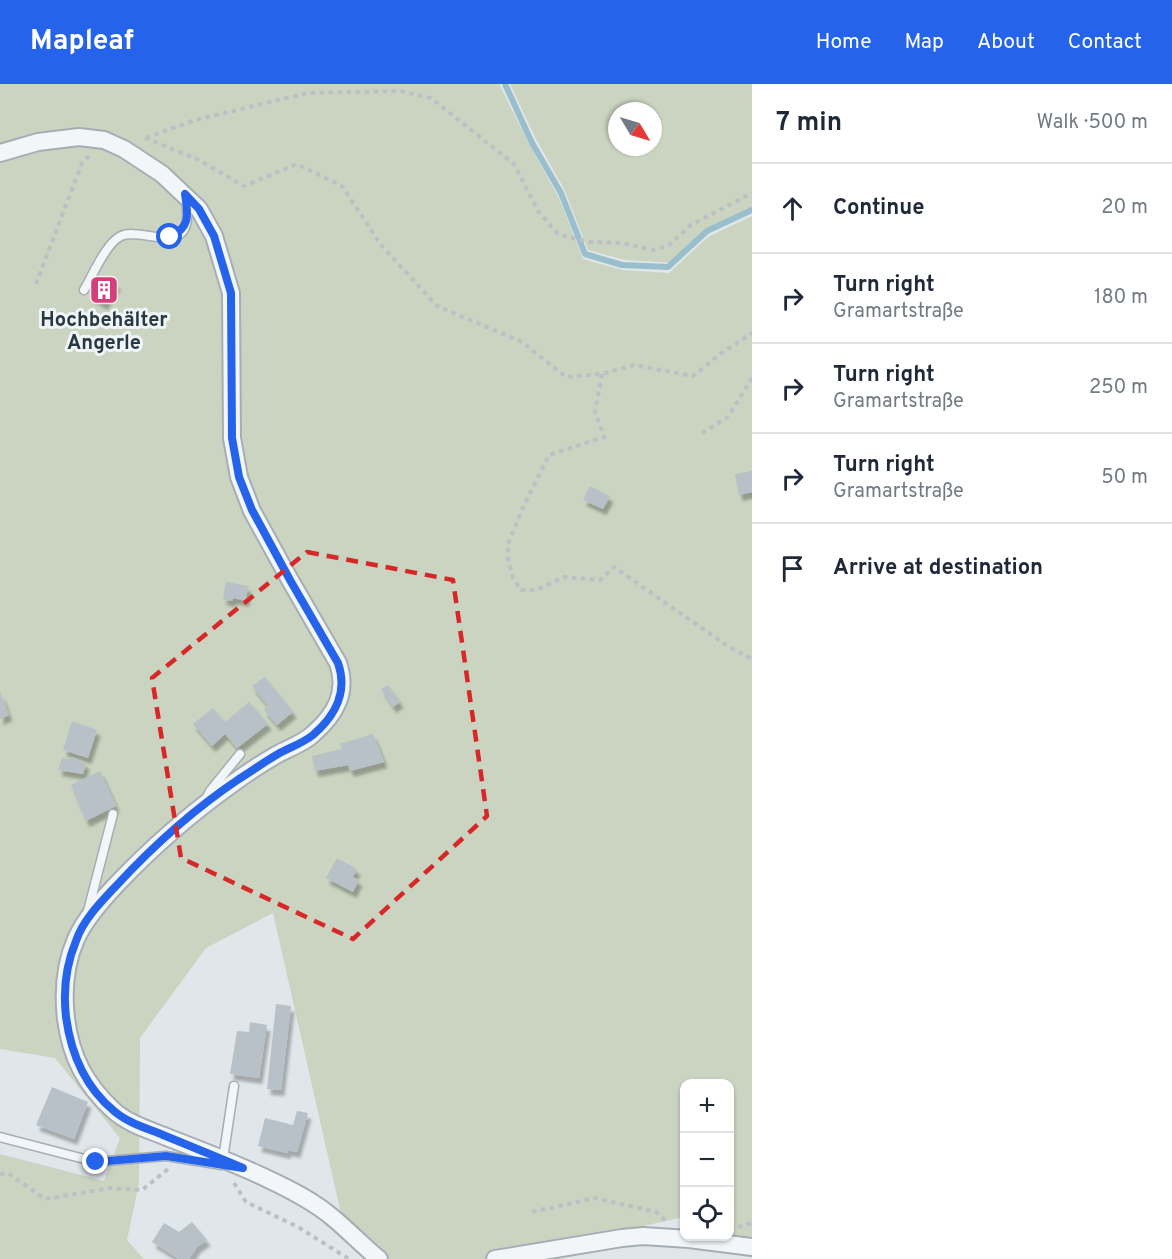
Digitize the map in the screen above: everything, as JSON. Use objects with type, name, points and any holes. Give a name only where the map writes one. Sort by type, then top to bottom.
[{"type":"street","points":[[0,153],[38,142],[79,137],[104,140],[124,149],[162,174],[199,209],[214,236],[231,293],[232,438],[239,477],[252,510],[338,663],[344,678],[341,696],[331,715],[312,736],[277,754],[233,783],[174,828],[126,875],[98,905],[85,923],[76,939],[67,970],[64,999],[77,1064],[95,1092],[115,1112],[136,1125],[310,1201],[332,1217],[379,1259]]},
{"type":"street","points":[[495,1259],[643,1236],[752,1247]]},
{"type":"lane","points":[[84,290],[113,241],[124,234],[158,238],[170,237],[181,232],[186,222],[185,194]]},
{"type":"lane","points":[[203,806],[210,791],[240,753]]},
{"type":"lane","points":[[85,923],[113,813]]},
{"type":"lane","points":[[0,1137],[96,1162],[166,1156],[232,1168],[234,1086]]},
{"type":"path","points":[[124,149],[145,138],[195,120],[308,93],[400,90],[431,98],[514,164],[538,212],[557,233],[568,237],[589,242],[621,243],[654,250],[669,244],[691,225],[752,193]]},
{"type":"path","points":[[145,138],[197,159],[244,186],[297,164],[342,186],[381,245],[437,306],[522,342],[566,377],[602,374],[634,365],[693,376],[720,354],[752,333]]},
{"type":"path","points":[[36,284],[82,163],[104,140]]},
{"type":"path","points":[[602,374],[595,412],[604,437],[549,455],[508,544],[508,559],[513,578],[521,590],[536,590],[564,577],[600,580],[614,567],[726,645],[752,659]]},
{"type":"path","points":[[702,433],[728,417],[752,378]]},
{"type":"path","points":[[0,1174],[8,1173],[45,1199],[111,1188],[142,1190],[175,1163]]},
{"type":"path","points":[[232,1168],[246,1202],[298,1227],[349,1259]]},
{"type":"path","points":[[532,1212],[595,1198],[656,1212],[670,1224]]},
{"type":"highlighted area","points":[[307,552],[453,580],[487,816],[353,939],[181,858],[152,678]]},
{"type":"green space","points":[[0,84],[499,84],[559,198],[583,259],[622,270],[669,273],[708,237],[752,216],[752,1241],[734,1239],[734,1079],[680,1079],[680,1218],[495,1259],[387,1259],[342,1218],[273,913],[206,948],[140,1038],[139,1183],[127,1240],[144,1259],[0,1259],[0,1154],[104,1181],[120,1138],[55,1058],[0,1049]]},
{"type":"green space","points":[[510,84],[752,84],[752,207],[710,227],[672,263],[625,260],[588,250],[564,189],[536,139]]},
{"type":"building","name":"Hochbehälter Angerle","points":[[104,275],[117,284],[104,304],[90,296]]},
{"type":"building","points":[[752,471],[752,492],[739,495],[735,474]]},
{"type":"building","points":[[590,486],[610,496],[603,509],[583,500]]},
{"type":"building","points":[[226,582],[248,586],[246,601],[233,598],[232,601],[223,599]]},
{"type":"building","points":[[265,677],[293,712],[277,725],[264,710],[268,706],[252,686]]},
{"type":"building","points":[[388,685],[400,702],[393,707],[381,689]]},
{"type":"building","points":[[0,692],[9,715],[0,719]]},
{"type":"building","points":[[249,702],[268,724],[237,748],[225,734],[212,746],[193,724],[213,708],[225,722]]},
{"type":"building","points":[[72,721],[97,730],[88,758],[63,750]]},
{"type":"building","points":[[373,734],[384,762],[350,771],[348,765],[315,771],[312,756],[342,749],[340,744]]},
{"type":"building","points":[[71,757],[86,763],[83,774],[58,770],[62,758],[70,759]]},
{"type":"building","points":[[100,771],[116,806],[86,821],[71,785]]},
{"type":"building","points":[[337,858],[357,869],[353,877],[359,880],[353,892],[326,878]]},
{"type":"building","points":[[276,1004],[291,1006],[281,1090],[267,1089]]},
{"type":"building","points":[[250,1022],[267,1025],[259,1078],[230,1074],[237,1031],[249,1032]]},
{"type":"building","points":[[52,1087],[88,1102],[74,1139],[36,1125]]},
{"type":"building","points":[[297,1111],[308,1113],[297,1152],[288,1150],[287,1153],[258,1146],[265,1118],[293,1125]]},
{"type":"building","points":[[192,1222],[207,1240],[197,1247],[189,1259],[179,1259],[152,1242],[164,1223],[179,1232]]},
{"type":"waterway","points":[[505,84],[532,143],[561,193],[585,254],[622,265],[668,267],[707,231],[752,210]]},
{"type":"place","name":"Hochbehälter Angerle","points":[[104,290]]},
{"type":"route","points":[[96,1162],[166,1156],[243,1168],[136,1125],[115,1112],[95,1092],[77,1064],[68,1028],[64,999],[67,970],[76,939],[85,923],[98,905],[126,875],[174,828],[233,783],[277,754],[312,736],[331,715],[341,696],[344,678],[338,663],[252,510],[239,477],[232,438],[231,293],[214,236],[199,209],[185,194],[186,222],[181,232],[170,237]]}]
